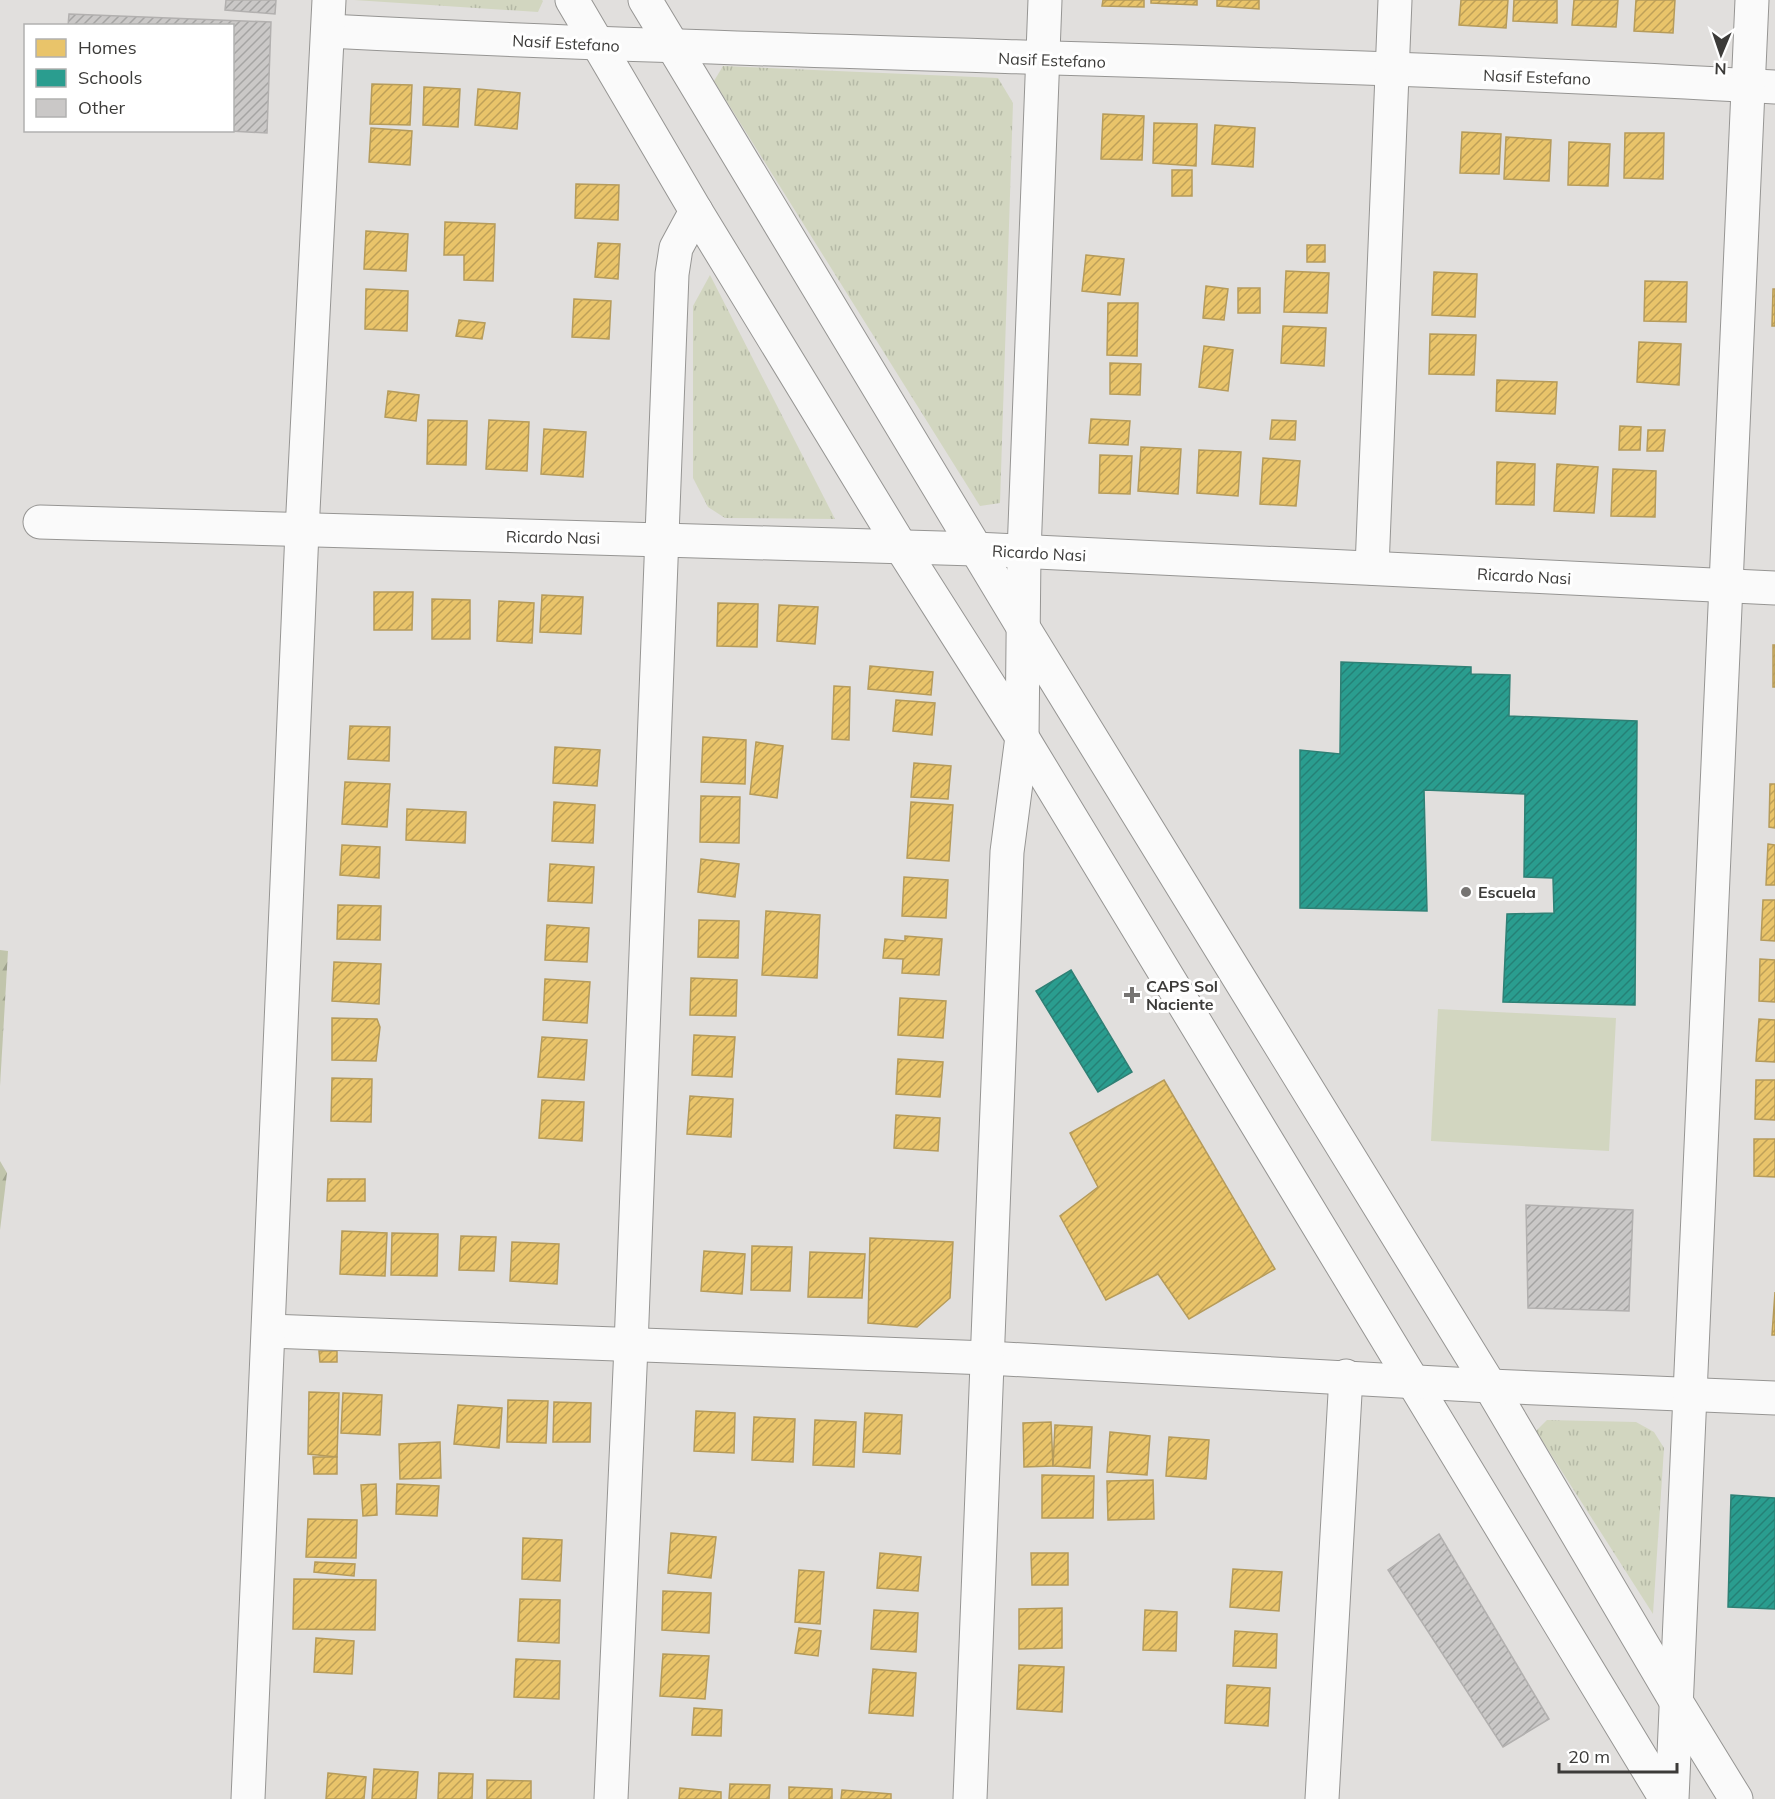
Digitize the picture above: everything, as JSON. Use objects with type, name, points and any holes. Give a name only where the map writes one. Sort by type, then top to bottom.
[{"type":"street","points":[[572,0],[696,211],[901,547],[1022,737],[1410,1381],[1666,1799]]},
{"type":"street","points":[[645,0],[975,549],[1490,1386],[1736,1799]]},
{"type":"street","points":[[970,1799],[1007,852],[1022,737],[1024,553],[1045,0]]},
{"type":"street","points":[[1372,568],[1395,0]]},
{"type":"street","points":[[1672,1799],[1727,586],[1762,86],[1752,0]]},
{"type":"street","points":[[248,1799],[302,531],[329,16]]},
{"type":"street","name":"Nasif Estefano","points":[[329,16],[600,45],[1392,70],[1762,86]]},
{"type":"street","points":[[611,1799],[631,1346],[672,274],[676,248],[696,211]]},
{"type":"street","name":"Ricardo Nasi","points":[[40,522],[975,549],[1775,588]]},
{"type":"street","points":[[269,1331],[988,1358],[1346,1376],[1490,1386],[1775,1398]]},
{"type":"street","points":[[1322,1799],[1346,1376]]},
{"type":"green space","points":[[354,0],[542,0],[543,1],[538,12]]},
{"type":"green space","points":[[723,66],[998,78],[1013,103],[1000,503],[980,506],[714,81]]},
{"type":"green space","points":[[710,275],[835,519],[725,518],[708,507],[693,478],[693,306]]},
{"type":"green space","points":[[0,950],[8,951],[0,1086]]},
{"type":"green space","points":[[1438,1009],[1616,1018],[1609,1151],[1431,1141]]},
{"type":"green space","points":[[0,1161],[7,1173],[0,1230]]},
{"type":"green space","points":[[1547,1420],[1636,1422],[1654,1432],[1664,1448],[1653,1614],[1536,1431]]},
{"type":"building: Homes","points":[[1103,0],[1144,0],[1144,7],[1102,6]]},
{"type":"building: Homes","points":[[1151,0],[1197,0],[1197,5],[1151,3]]},
{"type":"building: Homes","points":[[1217,0],[1259,0],[1259,9],[1217,6]]},
{"type":"building: Homes","points":[[1461,0],[1508,0],[1506,28],[1459,25]]},
{"type":"building: Homes","points":[[1514,0],[1557,0],[1557,23],[1513,21]]},
{"type":"building: Homes","points":[[1574,0],[1618,0],[1616,27],[1572,25]]},
{"type":"building: Homes","points":[[1636,0],[1675,0],[1673,33],[1634,31]]},
{"type":"building: Homes","points":[[372,84],[412,85],[410,125],[370,124]]},
{"type":"building: Homes","points":[[424,87],[460,89],[458,127],[423,125]]},
{"type":"building: Homes","points":[[478,89],[520,93],[517,129],[475,125]]},
{"type":"building: Homes","points":[[1103,114],[1144,116],[1142,160],[1101,159]]},
{"type":"building: Homes","points":[[1154,123],[1197,124],[1196,166],[1153,163]]},
{"type":"building: Homes","points":[[1215,125],[1255,128],[1253,167],[1212,164]]},
{"type":"building: Homes","points":[[371,128],[412,131],[410,165],[369,162]]},
{"type":"building: Homes","points":[[1462,132],[1501,134],[1499,174],[1460,173]]},
{"type":"building: Homes","points":[[1625,133],[1664,133],[1663,179],[1624,178]]},
{"type":"building: Homes","points":[[1506,137],[1551,140],[1549,181],[1504,179]]},
{"type":"building: Homes","points":[[1569,142],[1610,144],[1608,186],[1568,185]]},
{"type":"building: Homes","points":[[1172,170],[1192,170],[1192,196],[1172,196]]},
{"type":"building: Homes","points":[[576,184],[619,185],[618,220],[575,218]]},
{"type":"building: Homes","points":[[445,222],[495,224],[493,281],[464,280],[464,255],[444,255]]},
{"type":"building: Homes","points":[[366,231],[408,234],[406,271],[364,269]]},
{"type":"building: Homes","points":[[598,243],[620,244],[618,279],[595,277]]},
{"type":"building: Homes","points":[[1307,245],[1325,245],[1325,262],[1307,262]]},
{"type":"building: Homes","points":[[1086,255],[1124,259],[1120,295],[1082,291]]},
{"type":"building: Homes","points":[[1286,271],[1329,273],[1327,313],[1284,312]]},
{"type":"building: Homes","points":[[1434,272],[1477,274],[1475,317],[1432,315]]},
{"type":"building: Homes","points":[[1645,281],[1687,282],[1686,322],[1644,321]]},
{"type":"building: Homes","points":[[1206,286],[1228,289],[1224,320],[1203,318]]},
{"type":"building: Homes","points":[[1238,288],[1260,288],[1260,313],[1238,313]]},
{"type":"building: Homes","points":[[366,289],[408,291],[407,331],[365,329]]},
{"type":"building: Homes","points":[[1773,289],[1775,289],[1775,326],[1772,326]]},
{"type":"building: Homes","points":[[574,299],[611,301],[609,339],[572,337]]},
{"type":"building: Homes","points":[[1108,303],[1138,303],[1137,356],[1107,355]]},
{"type":"building: Homes","points":[[459,320],[485,323],[482,339],[456,336]]},
{"type":"building: Homes","points":[[1283,326],[1326,328],[1324,366],[1281,363]]},
{"type":"building: Homes","points":[[1430,334],[1476,335],[1474,375],[1429,374]]},
{"type":"building: Homes","points":[[1639,342],[1681,344],[1679,385],[1637,382]]},
{"type":"building: Homes","points":[[1204,346],[1233,350],[1228,391],[1199,387]]},
{"type":"building: Homes","points":[[1110,363],[1141,364],[1140,395],[1110,394]]},
{"type":"building: Homes","points":[[1497,380],[1557,382],[1555,414],[1496,411]]},
{"type":"building: Homes","points":[[388,391],[419,395],[416,421],[385,417]]},
{"type":"building: Homes","points":[[1091,419],[1130,421],[1128,445],[1089,443]]},
{"type":"building: Homes","points":[[428,420],[467,421],[466,465],[427,464]]},
{"type":"building: Homes","points":[[489,420],[529,422],[527,471],[486,469]]},
{"type":"building: Homes","points":[[1272,420],[1296,421],[1295,440],[1270,439]]},
{"type":"building: Homes","points":[[1620,426],[1641,427],[1640,450],[1619,450]]},
{"type":"building: Homes","points":[[544,429],[586,432],[583,477],[541,474]]},
{"type":"building: Homes","points":[[1648,430],[1665,430],[1663,451],[1647,451]]},
{"type":"building: Homes","points":[[1141,447],[1181,449],[1178,494],[1138,491]]},
{"type":"building: Homes","points":[[1199,450],[1241,452],[1238,496],[1197,493]]},
{"type":"building: Homes","points":[[1100,455],[1132,456],[1130,494],[1099,493]]},
{"type":"building: Homes","points":[[1263,458],[1300,461],[1296,506],[1260,504]]},
{"type":"building: Homes","points":[[1497,462],[1535,464],[1534,505],[1496,504]]},
{"type":"building: Homes","points":[[1557,464],[1598,467],[1594,513],[1554,511]]},
{"type":"building: Homes","points":[[1613,469],[1656,471],[1655,517],[1611,516]]},
{"type":"building: Homes","points":[[374,592],[413,592],[412,630],[374,630]]},
{"type":"building: Homes","points":[[542,595],[583,597],[581,634],[540,632]]},
{"type":"building: Homes","points":[[432,599],[470,600],[470,639],[432,639]]},
{"type":"building: Homes","points":[[499,601],[534,603],[532,643],[497,641]]},
{"type":"building: Homes","points":[[718,603],[758,604],[757,647],[717,646]]},
{"type":"building: Homes","points":[[779,605],[818,607],[815,644],[777,641]]},
{"type":"building: Homes","points":[[1773,645],[1775,645],[1775,687],[1773,687]]},
{"type":"building: Homes","points":[[870,666],[933,672],[931,695],[868,689]]},
{"type":"building: Homes","points":[[834,686],[850,687],[849,740],[832,739]]},
{"type":"building: Homes","points":[[896,700],[935,703],[932,735],[893,731]]},
{"type":"building: Homes","points":[[350,726],[390,727],[389,761],[348,759]]},
{"type":"building: Homes","points":[[703,737],[746,740],[745,784],[701,782]]},
{"type":"building: Homes","points":[[756,742],[783,746],[777,798],[750,794]]},
{"type":"building: Homes","points":[[555,747],[600,750],[597,786],[553,783]]},
{"type":"building: Homes","points":[[914,763],[951,766],[948,799],[911,797]]},
{"type":"building: Homes","points":[[345,782],[390,784],[387,827],[342,824]]},
{"type":"building: Homes","points":[[1770,784],[1775,784],[1775,828],[1769,827]]},
{"type":"building: Homes","points":[[701,796],[740,797],[739,843],[700,842]]},
{"type":"building: Homes","points":[[554,802],[595,805],[593,843],[552,841]]},
{"type":"building: Homes","points":[[911,802],[953,805],[949,861],[907,858]]},
{"type":"building: Homes","points":[[407,809],[466,812],[465,843],[406,840]]},
{"type":"building: Homes","points":[[1768,844],[1775,845],[1775,885],[1766,885]]},
{"type":"building: Homes","points":[[342,845],[380,847],[379,878],[340,875]]},
{"type":"building: Homes","points":[[701,859],[739,864],[735,897],[698,892]]},
{"type":"building: Homes","points":[[550,864],[594,867],[592,903],[548,901]]},
{"type":"building: Homes","points":[[904,877],[948,880],[946,918],[902,916]]},
{"type":"building: Homes","points":[[1763,900],[1775,900],[1775,941],[1761,940]]},
{"type":"building: Homes","points":[[338,905],[381,906],[380,940],[337,939]]},
{"type":"building: Homes","points":[[766,911],[820,915],[817,978],[762,975]]},
{"type":"building: Homes","points":[[699,920],[739,921],[738,958],[698,957]]},
{"type":"building: Homes","points":[[547,925],[589,928],[587,962],[545,960]]},
{"type":"building: Homes","points":[[905,936],[942,939],[939,975],[902,973],[903,959],[883,958],[885,939],[905,941]]},
{"type":"building: Homes","points":[[1760,959],[1775,960],[1775,1002],[1759,1001]]},
{"type":"building: Homes","points":[[334,962],[381,964],[379,1004],[332,1001]]},
{"type":"building: Homes","points":[[691,978],[737,980],[736,1016],[690,1015]]},
{"type":"building: Homes","points":[[545,979],[590,982],[587,1023],[543,1020]]},
{"type":"building: Homes","points":[[900,998],[946,1001],[943,1038],[898,1035]]},
{"type":"building: Homes","points":[[332,1018],[377,1019],[380,1027],[376,1061],[332,1060]]},
{"type":"building: Homes","points":[[1759,1019],[1775,1020],[1775,1062],[1756,1061]]},
{"type":"building: Homes","points":[[694,1035],[735,1037],[732,1077],[692,1075]]},
{"type":"building: Homes","points":[[542,1037],[587,1040],[584,1080],[538,1077]]},
{"type":"building: Homes","points":[[898,1059],[943,1062],[940,1097],[896,1094]]},
{"type":"building: Homes","points":[[332,1078],[372,1079],[371,1122],[331,1121]]},
{"type":"building: Homes","points":[[1164,1080],[1275,1269],[1189,1319],[1158,1274],[1106,1300],[1060,1216],[1098,1187],[1070,1133]]},
{"type":"building: Homes","points":[[1756,1080],[1775,1080],[1775,1120],[1755,1119]]},
{"type":"building: Homes","points":[[690,1096],[733,1099],[731,1137],[687,1134]]},
{"type":"building: Homes","points":[[542,1100],[584,1102],[582,1141],[539,1138]]},
{"type":"building: Homes","points":[[896,1115],[940,1118],[938,1151],[894,1148]]},
{"type":"building: Homes","points":[[1754,1139],[1775,1139],[1775,1177],[1754,1176]]},
{"type":"building: Homes","points":[[328,1179],[365,1179],[365,1201],[327,1201]]},
{"type":"building: Homes","points":[[342,1231],[387,1233],[385,1276],[340,1274]]},
{"type":"building: Homes","points":[[392,1233],[438,1234],[437,1276],[391,1275]]},
{"type":"building: Homes","points":[[461,1236],[496,1237],[494,1271],[459,1270]]},
{"type":"building: Homes","points":[[870,1238],[953,1242],[950,1298],[917,1327],[868,1323]]},
{"type":"building: Homes","points":[[512,1242],[559,1244],[557,1284],[510,1281]]},
{"type":"building: Homes","points":[[752,1246],[792,1247],[790,1291],[751,1290]]},
{"type":"building: Homes","points":[[704,1251],[745,1254],[742,1294],[701,1291]]},
{"type":"building: Homes","points":[[810,1252],[865,1254],[862,1298],[808,1297]]},
{"type":"building: Homes","points":[[1775,1292],[1775,1335],[1772,1335]]},
{"type":"building: Homes","points":[[319,1351],[337,1351],[337,1362],[320,1362]]},
{"type":"building: Homes","points":[[309,1392],[339,1393],[337,1457],[308,1454]]},
{"type":"building: Homes","points":[[343,1393],[382,1395],[380,1435],[341,1433]]},
{"type":"building: Homes","points":[[508,1400],[548,1401],[546,1443],[507,1442]]},
{"type":"building: Homes","points":[[554,1402],[591,1403],[590,1442],[553,1442]]},
{"type":"building: Homes","points":[[458,1405],[502,1408],[499,1448],[454,1444]]},
{"type":"building: Homes","points":[[696,1411],[735,1413],[734,1453],[694,1451]]},
{"type":"building: Homes","points":[[865,1413],[902,1415],[900,1454],[863,1452]]},
{"type":"building: Homes","points":[[754,1417],[795,1419],[793,1462],[752,1460]]},
{"type":"building: Homes","points":[[815,1420],[856,1422],[854,1467],[813,1465]]},
{"type":"building: Homes","points":[[1051,1422],[1053,1466],[1024,1467],[1023,1423]]},
{"type":"building: Homes","points":[[1055,1425],[1092,1427],[1090,1468],[1053,1466]]},
{"type":"building: Homes","points":[[1110,1432],[1150,1436],[1147,1475],[1107,1472]]},
{"type":"building: Homes","points":[[1169,1437],[1209,1440],[1206,1479],[1166,1476]]},
{"type":"building: Homes","points":[[440,1442],[441,1478],[400,1479],[399,1444]]},
{"type":"building: Homes","points":[[313,1457],[337,1457],[337,1474],[314,1474]]},
{"type":"building: Homes","points":[[1042,1475],[1094,1476],[1093,1518],[1042,1518]]},
{"type":"building: Homes","points":[[1153,1480],[1154,1519],[1108,1520],[1107,1481]]},
{"type":"building: Homes","points":[[376,1484],[377,1515],[363,1516],[361,1485]]},
{"type":"building: Homes","points":[[397,1484],[439,1486],[437,1516],[396,1514]]},
{"type":"building: Homes","points":[[308,1519],[357,1520],[356,1558],[306,1557]]},
{"type":"building: Homes","points":[[671,1533],[716,1537],[711,1578],[668,1573]]},
{"type":"building: Homes","points":[[523,1538],[562,1540],[560,1581],[522,1579]]},
{"type":"building: Homes","points":[[880,1553],[921,1557],[918,1591],[877,1588]]},
{"type":"building: Homes","points":[[1031,1553],[1068,1553],[1068,1585],[1032,1585]]},
{"type":"building: Homes","points":[[315,1562],[355,1564],[354,1576],[314,1572]]},
{"type":"building: Homes","points":[[1233,1569],[1282,1572],[1279,1611],[1230,1607]]},
{"type":"building: Homes","points":[[799,1570],[824,1572],[820,1624],[795,1622]]},
{"type":"building: Homes","points":[[294,1579],[376,1580],[375,1630],[293,1629]]},
{"type":"building: Homes","points":[[663,1591],[711,1593],[709,1633],[662,1630]]},
{"type":"building: Homes","points":[[520,1599],[560,1600],[559,1643],[518,1641]]},
{"type":"building: Homes","points":[[1062,1608],[1062,1648],[1019,1649],[1019,1609]]},
{"type":"building: Homes","points":[[874,1610],[918,1613],[916,1652],[871,1649]]},
{"type":"building: Homes","points":[[1145,1610],[1177,1612],[1176,1651],[1143,1650]]},
{"type":"building: Homes","points":[[799,1628],[821,1631],[818,1656],[795,1653]]},
{"type":"building: Homes","points":[[1235,1631],[1277,1634],[1276,1668],[1233,1666]]},
{"type":"building: Homes","points":[[316,1638],[354,1641],[352,1674],[314,1672]]},
{"type":"building: Homes","points":[[663,1654],[709,1656],[705,1699],[660,1696]]},
{"type":"building: Homes","points":[[516,1659],[560,1661],[559,1699],[514,1697]]},
{"type":"building: Homes","points":[[1019,1665],[1064,1667],[1062,1712],[1017,1709]]},
{"type":"building: Homes","points":[[873,1669],[916,1673],[913,1716],[869,1713]]},
{"type":"building: Homes","points":[[1227,1685],[1270,1688],[1268,1726],[1225,1723]]},
{"type":"building: Homes","points":[[694,1708],[722,1710],[721,1736],[692,1735]]},
{"type":"building: Homes","points":[[374,1769],[418,1772],[416,1799],[372,1799]]},
{"type":"building: Homes","points":[[328,1773],[366,1777],[364,1799],[326,1799]]},
{"type":"building: Homes","points":[[439,1773],[473,1774],[472,1799],[438,1799]]},
{"type":"building: Homes","points":[[487,1780],[531,1781],[531,1799],[487,1799]]},
{"type":"building: Homes","points":[[730,1784],[770,1785],[769,1799],[729,1799]]},
{"type":"building: Homes","points":[[789,1787],[832,1789],[832,1799],[789,1799]]},
{"type":"building: Homes","points":[[680,1788],[721,1792],[721,1799],[679,1799]]},
{"type":"building: Homes","points":[[842,1790],[891,1794],[891,1799],[841,1799]]},
{"type":"building: Schools","points":[[1341,662],[1471,667],[1471,674],[1510,675],[1509,716],[1637,721],[1635,1005],[1503,1002],[1507,914],[1554,913],[1553,878],[1524,877],[1525,794],[1424,790],[1427,911],[1300,908],[1300,750],[1340,754]]},
{"type":"building: Schools","points":[[1071,970],[1132,1072],[1098,1092],[1036,991]]},
{"type":"building: Schools","points":[[1731,1495],[1775,1498],[1775,1609],[1728,1607]]},
{"type":"building: Other","points":[[226,0],[276,0],[275,14],[225,10]]},
{"type":"building: Other","points":[[69,14],[271,22],[267,133],[234,131],[234,24],[68,24]]},
{"type":"building: Other","points":[[1526,1205],[1633,1210],[1629,1311],[1528,1308]]},
{"type":"building: Other","points":[[1439,1534],[1549,1719],[1503,1747],[1388,1570]]},
{"type":"place","name":"Escuela","points":[[1466,892]]},
{"type":"place","name":"CAPS Sol Naciente","points":[[1132,995]]}]
